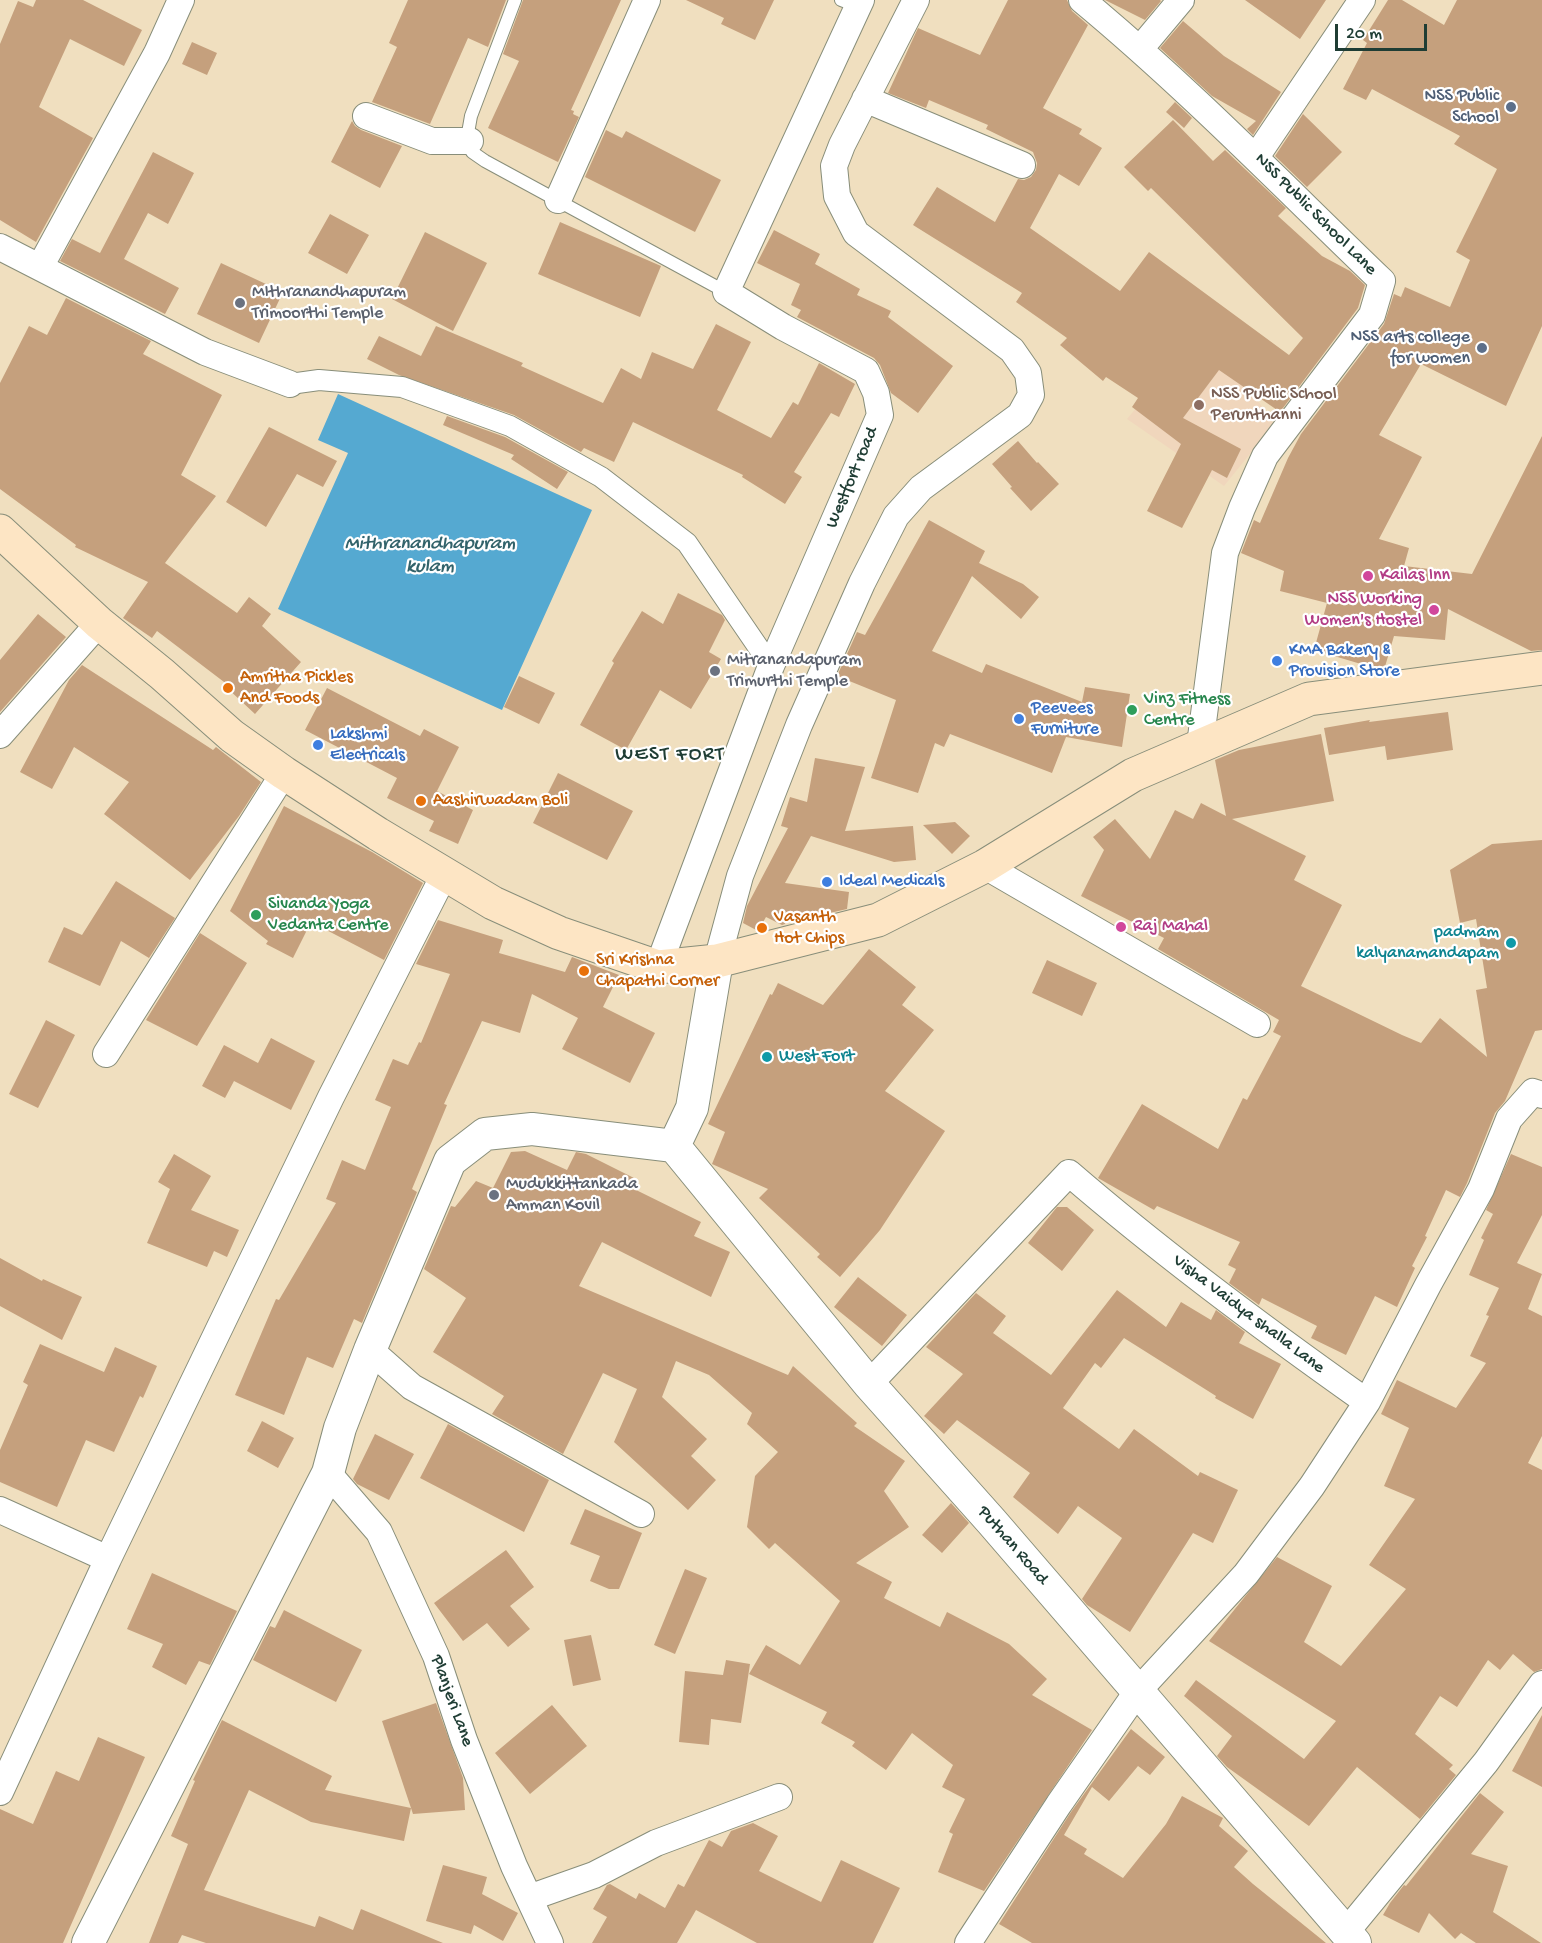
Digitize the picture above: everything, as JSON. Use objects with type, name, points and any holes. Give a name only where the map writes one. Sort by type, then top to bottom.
[{"type":"main road","points":[[0,531],[99,623],[232,735],[284,772],[378,834],[493,903],[559,933],[658,967],[717,962],[878,920],[985,866],[1133,776],[1309,699],[1542,668]]},
{"type":"street","points":[[40,267],[157,53],[180,0]]},
{"type":"street","points":[[558,200],[647,0]]},
{"type":"street","points":[[88,1943],[328,1473],[340,1428],[370,1350],[450,1161],[485,1134],[532,1129],[674,1146],[692,1108],[717,962],[740,876],[799,725],[862,583],[896,516],[921,488],[1020,415],[1031,395],[1028,373],[1012,350],[856,232],[837,196],[834,166],[842,145],[916,0]]},
{"type":"street","name":"NSS Public School Lane","points":[[1082,0],[1140,49],[1256,157],[1382,281],[1372,315],[1265,456],[1242,508],[1226,553],[1200,745]]},
{"type":"street","points":[[1140,49],[1181,0]]},
{"type":"street","points":[[1256,157],[1362,0]]},
{"type":"street","points":[[726,292],[854,2]]},
{"type":"street","points":[[866,99],[1022,165]]},
{"type":"street","points":[[366,116],[432,141],[470,141]]},
{"type":"street","points":[[0,247],[205,352],[290,384],[319,380],[402,387],[510,426],[601,477],[687,543],[771,666]]},
{"type":"street","name":"Westfort road","points":[[658,967],[771,666],[880,415],[876,393],[866,371],[783,327],[726,292]]},
{"type":"street","points":[[0,735],[99,623]]},
{"type":"street","points":[[106,1054],[284,772]]},
{"type":"street","points":[[985,866],[1257,1024]]},
{"type":"street","points":[[0,1792],[108,1559],[331,1096],[445,873]]},
{"type":"street","points":[[968,1943],[1059,1804],[1137,1692],[1245,1574],[1312,1486],[1367,1402],[1481,1189],[1509,1119],[1533,1092],[1542,1095]]},
{"type":"street","name":"Puthan Road","points":[[674,1146],[869,1384],[992,1522],[1345,1939]]},
{"type":"street","name":"Visha Vaidya shalla Lane","points":[[869,1384],[1069,1173],[1115,1214],[1262,1327],[1367,1402]]},
{"type":"street","points":[[370,1350],[412,1387],[641,1514]]},
{"type":"street","name":"Planjeri Lane","points":[[328,1473],[379,1532],[436,1656],[464,1740],[545,1942]]},
{"type":"street","points":[[0,1510],[108,1559]]},
{"type":"street","points":[[1345,1939],[1486,1762],[1542,1684]]},
{"type":"street","points":[[529,1898],[594,1875],[656,1843],[779,1797]]},
{"type":"lane","points":[[515,0],[471,116],[468,133],[472,152],[726,292]]},
{"type":"shaded area","name":"NSS Public School Perunthanni","points":[[1193,340],[1251,391],[1274,424],[1224,486],[1127,419]]},
{"type":"water","name":"Mithranandhapuram kulam","points":[[338,394],[592,510],[502,710],[278,609],[348,453],[318,440]]},
{"type":"building","points":[[36,0],[83,0],[142,30],[124,66],[70,39],[39,107],[93,138],[36,242],[0,220],[0,44],[18,1],[33,7]]},
{"type":"building","points":[[408,0],[506,0],[488,47],[468,38],[430,124],[372,102],[397,47],[389,43]]},
{"type":"building","points":[[523,0],[621,0],[571,110],[579,117],[558,162],[488,128],[519,61],[503,54]]},
{"type":"building","points":[[686,0],[774,0],[755,40],[721,24],[724,18]]},
{"type":"building","points":[[1008,0],[1067,0],[1072,11],[1088,25],[1043,108],[1082,129],[1079,134],[1102,148],[1079,186],[1059,174],[1030,228],[1120,291],[1149,252],[1289,355],[1303,338],[1151,188],[1148,191],[1124,167],[1173,120],[1213,161],[1225,150],[1286,208],[1278,216],[1322,256],[1350,271],[1365,285],[1358,308],[1280,412],[1219,370],[1183,418],[1241,449],[1227,478],[1212,470],[1182,528],[1147,511],[1181,444],[1132,407],[1138,398],[1106,377],[1103,381],[1060,345],[1067,338],[1016,302],[1022,293],[913,225],[937,187],[995,222],[1018,179],[1024,180],[1031,177],[1036,170],[1037,163],[1033,152],[986,129],[988,125],[929,100],[926,108],[888,93],[918,28],[980,55]]},
{"type":"building","points":[[1105,0],[1160,0],[1161,1],[1145,20]]},
{"type":"building","points":[[1245,0],[1326,0],[1300,39]]},
{"type":"building","points":[[1388,0],[1402,0],[1444,25],[1457,0],[1542,0],[1542,326],[1506,406],[1421,364],[1379,435],[1422,457],[1379,539],[1409,548],[1404,566],[1472,574],[1542,436],[1542,650],[1531,651],[1448,609],[1445,640],[1394,636],[1384,670],[1381,670],[1314,650],[1327,603],[1280,591],[1284,571],[1241,553],[1254,520],[1260,523],[1301,434],[1384,324],[1394,294],[1401,297],[1405,287],[1450,307],[1470,260],[1456,252],[1497,169],[1454,144],[1460,136],[1372,89],[1366,100],[1343,89],[1367,43],[1363,40]]},
{"type":"building","points":[[1183,21],[1224,56],[1281,92],[1253,135],[1247,129],[1256,121],[1212,96],[1160,48]]},
{"type":"building","points":[[192,42],[217,53],[207,75],[182,64]]},
{"type":"building","points":[[1175,102],[1192,118],[1184,128],[1166,112]]},
{"type":"building","points":[[1303,114],[1342,152],[1307,187],[1275,156]]},
{"type":"building","points":[[352,121],[361,130],[402,146],[380,188],[331,162]]},
{"type":"building","points":[[606,130],[622,138],[626,131],[721,180],[695,232],[585,177]]},
{"type":"building","points":[[153,152],[194,173],[168,224],[148,213],[124,259],[179,288],[165,314],[60,261],[72,239],[100,253]]},
{"type":"building","points":[[330,214],[369,235],[347,274],[308,253]]},
{"type":"building","points":[[560,222],[661,266],[640,317],[538,274]]},
{"type":"building","points":[[774,230],[820,254],[815,264],[860,289],[857,295],[891,311],[888,317],[953,366],[918,413],[891,393],[880,365],[874,358],[797,317],[801,310],[791,305],[800,284],[757,263]]},
{"type":"building","points":[[425,232],[487,263],[453,331],[392,299]]},
{"type":"building","name":"MIthranandhapuram Trimoorthi Temple","points":[[221,263],[283,292],[259,343],[197,314]]},
{"type":"building","points":[[66,298],[151,341],[143,354],[222,395],[181,475],[216,496],[165,563],[237,613],[249,597],[271,614],[262,626],[301,662],[255,714],[226,687],[228,685],[157,631],[152,638],[123,618],[148,582],[75,547],[76,545],[0,489],[0,383],[29,326],[47,335]]},
{"type":"building","points":[[716,324],[751,342],[717,410],[771,438],[793,402],[798,405],[819,363],[855,384],[839,417],[831,413],[794,472],[802,477],[785,504],[742,477],[743,475],[633,422],[614,462],[584,448],[581,452],[514,415],[399,375],[367,359],[379,336],[421,356],[436,326],[523,363],[521,366],[603,403],[621,368],[641,379],[652,352],[693,369]]},
{"type":"building","points":[[447,416],[505,437],[568,472],[557,489],[511,459],[514,455],[443,425]]},
{"type":"building","points":[[269,427],[337,461],[323,487],[297,474],[266,527],[226,502]]},
{"type":"building","points":[[1018,441],[1059,484],[1031,511],[992,464]]},
{"type":"building","points":[[929,520],[985,551],[979,563],[1023,584],[1039,597],[1021,619],[972,576],[932,651],[982,673],[986,664],[1082,702],[1085,687],[1130,694],[1122,747],[1066,737],[1052,773],[950,734],[944,747],[935,743],[918,793],[871,778],[896,700],[837,676],[857,632],[865,635]]},
{"type":"building","points":[[678,593],[722,615],[725,620],[709,652],[721,659],[691,709],[660,690],[626,750],[580,725],[614,663],[612,661],[642,611],[663,624]]},
{"type":"building","points":[[38,614],[66,637],[0,712],[0,660]]},
{"type":"building","points":[[82,665],[213,750],[216,747],[261,782],[239,816],[190,880],[104,814],[129,782],[74,747],[52,789],[20,772],[69,680]]},
{"type":"building","points":[[519,676],[555,693],[539,724],[504,707]]},
{"type":"building","points":[[327,688],[420,736],[424,729],[459,747],[437,791],[473,810],[458,844],[429,831],[434,821],[387,798],[397,778],[305,730]]},
{"type":"building","points":[[1448,712],[1453,750],[1387,760],[1385,746],[1329,755],[1324,728],[1370,720],[1369,722]]},
{"type":"building","points":[[1321,734],[1334,801],[1232,819],[1306,856],[1294,880],[1342,905],[1301,986],[1402,1035],[1421,1043],[1440,1018],[1487,1057],[1476,990],[1487,988],[1476,919],[1460,923],[1450,870],[1492,844],[1542,840],[1542,1030],[1535,1031],[1505,1101],[1495,1113],[1460,1197],[1446,1190],[1425,1236],[1427,1237],[1412,1266],[1415,1268],[1397,1307],[1375,1296],[1346,1355],[1311,1338],[1317,1326],[1262,1298],[1259,1305],[1229,1283],[1236,1269],[1228,1265],[1240,1242],[1157,1206],[1154,1210],[1098,1178],[1142,1104],[1218,1149],[1243,1098],[1247,1100],[1281,1036],[1273,1032],[1279,1020],[1158,949],[1164,938],[1081,896],[1104,850],[1093,837],[1115,819],[1150,859],[1175,810],[1193,819],[1201,803],[1226,816],[1215,760],[1239,750]]},
{"type":"building","points":[[815,758],[865,767],[845,831],[913,826],[916,860],[894,862],[811,836],[785,883],[849,892],[847,909],[817,916],[791,912],[785,924],[782,925],[766,917],[758,931],[743,923],[747,906],[788,828],[781,826],[790,797],[807,802]]},
{"type":"building","points":[[558,773],[633,811],[607,860],[533,823]]},
{"type":"building","points":[[284,806],[372,852],[423,883],[384,960],[311,922],[293,958],[266,944],[268,941],[230,911]]},
{"type":"building","points":[[955,822],[970,836],[952,854],[923,825]]},
{"type":"building","points":[[116,881],[175,918],[149,958],[121,941],[100,986],[48,962],[64,927],[82,935]]},
{"type":"building","points":[[438,920],[503,940],[499,953],[565,972],[572,957],[619,975],[603,1007],[655,1033],[630,1083],[562,1049],[578,1018],[532,994],[520,1033],[482,1021],[444,1104],[447,1105],[412,1189],[417,1192],[362,1323],[354,1319],[333,1368],[307,1357],[284,1415],[235,1395],[276,1299],[279,1300],[336,1203],[326,1199],[342,1160],[365,1170],[391,1107],[375,1100],[393,1059],[408,1065],[419,1042],[421,1043],[450,974],[416,964]]},
{"type":"building","points":[[200,933],[247,963],[197,1046],[146,1020]]},
{"type":"building","points":[[869,949],[916,987],[902,1005],[934,1030],[885,1091],[945,1131],[880,1230],[840,1277],[817,1257],[820,1254],[759,1198],[768,1189],[712,1164],[725,1132],[708,1124],[770,994],[772,995],[778,983],[823,1005]]},
{"type":"building","points":[[1047,960],[1097,983],[1082,1016],[1032,993]]},
{"type":"building","points":[[46,1020],[75,1035],[38,1108],[9,1094]]},
{"type":"building","points":[[271,1038],[315,1061],[291,1110],[234,1081],[225,1098],[202,1086],[224,1045],[258,1063]]},
{"type":"building","points":[[525,1151],[567,1170],[576,1152],[586,1154],[634,1178],[630,1187],[701,1222],[694,1236],[730,1252],[711,1297],[602,1242],[579,1286],[788,1375],[793,1366],[857,1423],[854,1426],[905,1461],[884,1491],[909,1527],[856,1563],[892,1582],[884,1598],[940,1627],[947,1612],[1009,1644],[1047,1679],[1032,1695],[1092,1730],[984,1891],[938,1872],[953,1834],[949,1832],[965,1799],[942,1787],[953,1765],[912,1733],[886,1770],[852,1746],[855,1742],[821,1723],[827,1712],[749,1674],[766,1645],[800,1665],[840,1601],[775,1543],[769,1549],[747,1527],[755,1476],[778,1452],[747,1424],[752,1413],[709,1375],[676,1361],[662,1397],[707,1439],[691,1456],[716,1480],[688,1510],[614,1442],[637,1389],[603,1373],[563,1454],[492,1414],[504,1396],[433,1352],[466,1298],[424,1269],[451,1206],[455,1207],[476,1181],[493,1188],[511,1152]]},
{"type":"building","points":[[174,1154],[211,1176],[191,1210],[239,1230],[227,1257],[214,1251],[207,1267],[147,1243],[170,1189],[158,1182]]},
{"type":"building","points":[[1511,1154],[1542,1167],[1542,1215],[1517,1263],[1542,1274],[1528,1309],[1542,1316],[1542,1436],[1528,1463],[1542,1470],[1542,1669],[1534,1672],[1513,1654],[1500,1670],[1488,1660],[1457,1707],[1440,1696],[1415,1734],[1453,1765],[1449,1769],[1456,1775],[1420,1819],[1357,1767],[1309,1826],[1227,1767],[1217,1756],[1232,1736],[1184,1696],[1196,1680],[1304,1759],[1336,1721],[1209,1641],[1277,1557],[1332,1586],[1304,1642],[1341,1666],[1406,1589],[1369,1565],[1415,1499],[1384,1486],[1409,1428],[1381,1414],[1397,1380],[1456,1408],[1486,1363],[1470,1356],[1499,1288],[1469,1275],[1484,1240],[1481,1238],[1493,1214],[1486,1210]]},
{"type":"building","points":[[1057,1207],[1067,1207],[1094,1230],[1062,1271],[1028,1243]]},
{"type":"building","points":[[0,1258],[42,1281],[43,1279],[82,1297],[62,1340],[0,1306]]},
{"type":"building","points":[[858,1277],[907,1315],[882,1346],[834,1307]]},
{"type":"building","points":[[1117,1290],[1166,1327],[1181,1302],[1211,1320],[1216,1310],[1245,1332],[1239,1343],[1281,1364],[1253,1419],[1215,1398],[1216,1396],[1124,1338],[1101,1368],[1095,1363],[1063,1408],[1119,1449],[1134,1429],[1198,1476],[1200,1472],[1238,1490],[1213,1543],[1193,1533],[1130,1632],[1087,1605],[1082,1599],[1122,1538],[1078,1506],[1058,1534],[1013,1497],[1030,1473],[957,1420],[944,1434],[924,1416],[963,1374],[926,1347],[976,1293],[1006,1316],[993,1333],[1051,1375]]},
{"type":"building","points":[[40,1344],[104,1372],[115,1347],[157,1366],[114,1452],[86,1440],[57,1507],[0,1482],[0,1450],[28,1385],[23,1382]]},
{"type":"building","points":[[262,1421],[294,1438],[278,1468],[247,1451]]},
{"type":"building","points":[[448,1424],[549,1480],[524,1532],[420,1478]]},
{"type":"building","points":[[375,1434],[414,1454],[389,1500],[357,1484],[353,1479]]},
{"type":"building","points":[[951,1503],[969,1523],[942,1553],[922,1535]]},
{"type":"building","points":[[585,1509],[642,1533],[619,1589],[609,1589],[590,1581],[600,1556],[570,1544]]},
{"type":"building","points":[[506,1550],[534,1587],[510,1606],[530,1629],[508,1647],[487,1623],[463,1641],[434,1603]]},
{"type":"building","points":[[685,1569],[707,1578],[675,1654],[654,1645]]},
{"type":"building","points":[[152,1573],[237,1611],[210,1665],[199,1661],[186,1685],[152,1667],[163,1644],[127,1629]]},
{"type":"building","points":[[284,1610],[362,1650],[336,1702],[253,1660],[270,1626],[275,1628]]},
{"type":"building","points":[[591,1635],[601,1680],[573,1686],[564,1640]]},
{"type":"building","points":[[726,1660],[750,1664],[741,1723],[711,1719],[709,1745],[679,1742],[685,1671],[723,1675]]},
{"type":"building","points":[[436,1703],[463,1778],[465,1810],[413,1814],[382,1721]]},
{"type":"building","points":[[552,1705],[587,1746],[530,1794],[495,1753]]},
{"type":"building","points":[[1542,1715],[1542,1787],[1512,1771]]},
{"type":"building","points":[[222,1720],[332,1776],[325,1790],[411,1808],[404,1841],[311,1822],[249,1790],[204,1890],[315,1927],[319,1916],[353,1930],[361,1909],[443,1943],[206,1943],[182,1935],[178,1943],[149,1943],[188,1844],[171,1836],[195,1781],[193,1780]]},
{"type":"building","points":[[1131,1729],[1165,1757],[1150,1775],[1138,1766],[1109,1801],[1092,1787],[1064,1835],[1087,1849],[1084,1854],[1123,1878],[1166,1824],[1182,1796],[1223,1818],[1219,1826],[1248,1851],[1234,1867],[1326,1943],[1032,1943],[999,1924],[1071,1812]]},
{"type":"building","points":[[98,1737],[145,1757],[63,1943],[0,1943],[0,1809],[33,1824],[56,1771],[79,1781]]},
{"type":"building","points":[[1480,1793],[1504,1812],[1471,1854],[1508,1866],[1493,1912],[1541,1943],[1476,1943],[1461,1933],[1455,1939],[1429,1913],[1419,1933],[1383,1915],[1404,1885],[1406,1886]]},
{"type":"building","points":[[753,1823],[778,1836],[759,1871],[821,1902],[841,1860],[900,1888],[873,1943],[757,1943],[696,1910],[677,1943],[592,1943],[607,1917],[593,1909],[607,1885],[610,1884],[636,1899],[639,1893],[665,1908],[678,1884],[684,1887],[709,1840],[722,1847],[731,1831]]},
{"type":"building","points":[[443,1865],[487,1877],[482,1894],[518,1913],[503,1941],[474,1925],[471,1934],[426,1921]]},
{"type":"place","name":"NSS Public School","points":[[1511,107]]},
{"type":"place","name":"MIthranandhapuram Trimoorthi Temple","points":[[240,303]]},
{"type":"place","name":"NSS arts college for women","points":[[1482,348]]},
{"type":"place","name":"NSS Public School Perunthanni","points":[[1199,405]]},
{"type":"place","name":"Kailas Inn","points":[[1368,576]]},
{"type":"place","name":"NSS Working Women's Hostel","points":[[1434,610]]},
{"type":"place","name":"KMA Bakery & Provision Store","points":[[1277,661]]},
{"type":"place","name":"Mitranandapuram Trimurthi Temple","points":[[715,671]]},
{"type":"place","name":"Amritha Pickles And Foods","points":[[228,688]]},
{"type":"place","name":"Vinz Fitness Centre","points":[[1132,710]]},
{"type":"place","name":"Peevees Furniture","points":[[1019,719]]},
{"type":"place","name":"Lakshmi Electricals","points":[[318,745]]},
{"type":"place","name":"Aashirwadam Boli","points":[[421,801]]},
{"type":"place","name":"Ideal Medicals","points":[[827,882]]},
{"type":"place","name":"Sivanda Yoga Vedanta Centre","points":[[256,915]]},
{"type":"place","name":"Raj Mahal","points":[[1121,927]]},
{"type":"place","name":"Vasanth Hot Chips","points":[[762,928]]},
{"type":"place","name":"padmam kalyanamandapam","points":[[1511,943]]},
{"type":"place","name":"Sri Krishna Chapathi Corner","points":[[584,971]]},
{"type":"place","name":"West Fort","points":[[767,1057]]},
{"type":"place","name":"Mudukkittankada Amman Kovil","points":[[494,1195]]},
{"type":"district","name":"WEST FORT","points":[[670,756]]}]
